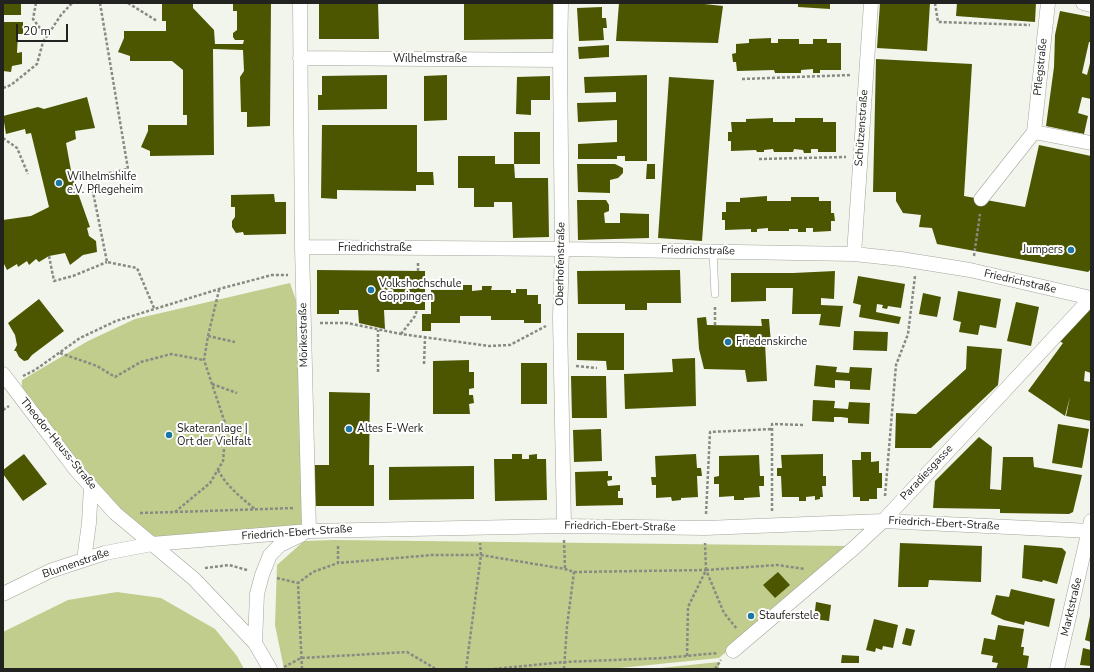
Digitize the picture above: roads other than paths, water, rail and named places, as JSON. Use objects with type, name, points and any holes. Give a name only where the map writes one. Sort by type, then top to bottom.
[{"type":"street","name":"Mörikestraße","points":[[300,3],[302,274],[309,531]]},
{"type":"street","name":"Oberhofenstraße","points":[[561,3],[560,60],[562,249],[560,318],[564,526]]},
{"type":"street","name":"Schützenstraße","points":[[854,254],[870,3]]},
{"type":"street","name":"Pflegstraße","points":[[1034,132],[1048,3]]},
{"type":"street","points":[[1083,3],[1091,5]]},
{"type":"street","name":"Wilhelmstraße","points":[[300,58],[560,60]]},
{"type":"street","points":[[981,199],[1034,132],[1091,143]]},
{"type":"street","name":"Friedrichstraße","points":[[302,247],[562,249],[854,254],[970,270],[1091,298]]},
{"type":"street","name":"Paradiesgasse","points":[[733,651],[826,572],[883,521],[1091,298]]},
{"type":"street","name":"Theodor-Heuss-Straße","points":[[7,378],[21,399],[76,470],[115,513],[152,544]]},
{"type":"street","points":[[84,560],[89,523],[91,486]]},
{"type":"street","name":"Friedrich-Ebert-Straße","points":[[152,544],[338,529],[564,526],[705,528],[883,521],[1090,528]]},
{"type":"street","name":"Marktstraße","points":[[1057,669],[1090,528]]},
{"type":"street","points":[[255,643],[257,594],[262,575],[270,555],[280,545],[309,531]]},
{"type":"street","points":[[152,544],[194,579],[255,643],[270,669]]},
{"type":"street","name":"Blumenstraße","points":[[3,594],[50,571],[105,553],[152,544]]},
{"type":"lane","points":[[713,251],[715,294]]},
{"type":"place","name":"Wilhelmshilfe e.V. Pflegeheim","points":[[59,183]]},
{"type":"place","name":"Jumpers","points":[[1071,250]]},
{"type":"place","name":"Volkshochschule Göppingen","points":[[371,290]]},
{"type":"place","name":"Friedenskirche","points":[[728,342]]},
{"type":"place","name":"Altes E-Werk","points":[[349,429]]},
{"type":"place","name":"Skateranlage | Ort der Vielfalt","points":[[169,435]]},
{"type":"place","name":"Stauferstele","points":[[751,616]]}]
